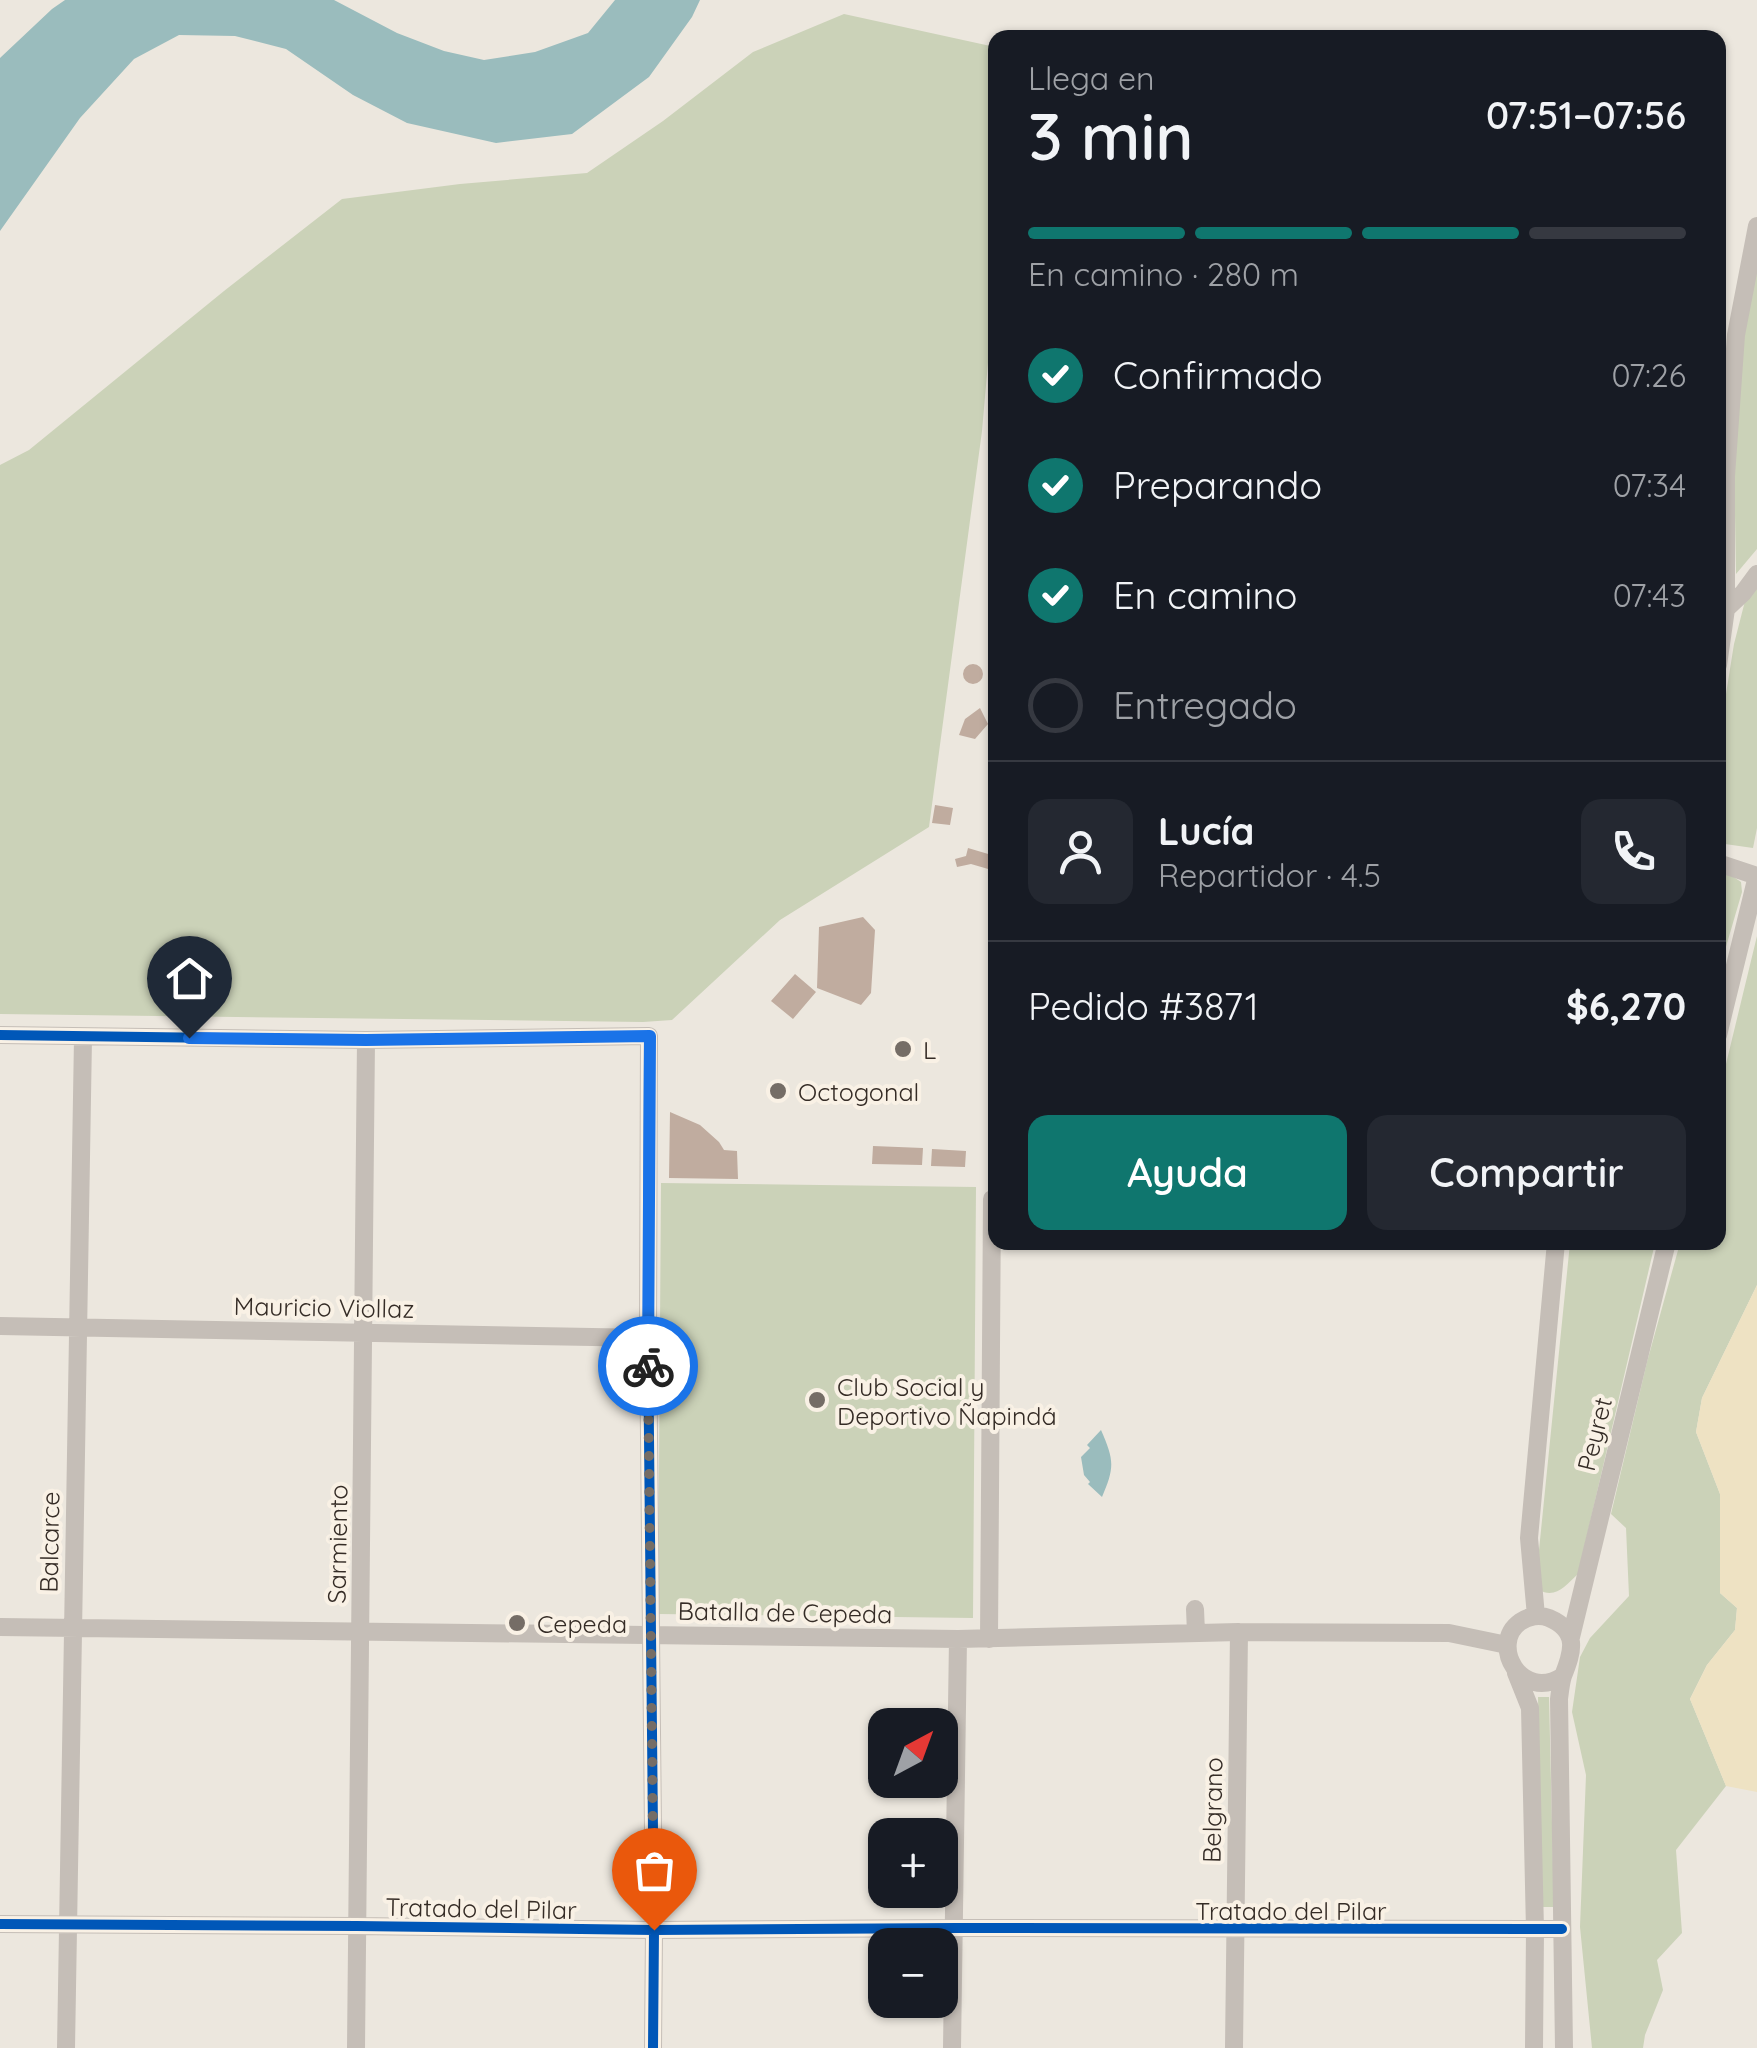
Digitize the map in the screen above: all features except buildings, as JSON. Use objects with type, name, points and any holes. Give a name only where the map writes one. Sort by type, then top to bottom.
[{"type":"street","points":[[1726,609],[1726,476],[1736,335],[1757,226]]},
{"type":"street","points":[[1726,609],[1757,574]]},
{"type":"street","points":[[1726,866],[1757,876],[1726,1002]]},
{"type":"street","points":[[0,1035],[366,1040],[650,1036],[653,2048]]},
{"type":"street","name":"Balcarce","points":[[66,2048],[83,1038]]},
{"type":"street","name":"Sarmiento","points":[[356,2048],[366,1040]]},
{"type":"street","points":[[990,1638],[992,1250]]},
{"type":"street","name":"Peyret","points":[[1536,1616],[1529,1538],[1555,1250]]},
{"type":"street","name":"Peyret","points":[[1570,1637],[1666,1250]]},
{"type":"street","name":"Mauricio Viollaz","points":[[0,1326],[648,1338]]},
{"type":"street","points":[[1195,1609],[1196,1633]]},
{"type":"street","points":[[1534,2048],[1530,1708],[1506,1650],[1510,1632],[1520,1622],[1536,1616],[1562,1625],[1572,1648],[1559,1698],[1564,2048]]},
{"type":"street","name":"Batalla de Cepeda","points":[[0,1627],[958,1640],[1239,1632],[1449,1633],[1508,1645]]},
{"type":"street","name":"Belgrano","points":[[1234,2048],[1239,1632]]},
{"type":"street","points":[[954,1928],[958,1640]]},
{"type":"street","points":[[1514,1668],[1526,1681],[1543,1684],[1563,1676]]},
{"type":"street","name":"Tratado del Pilar","points":[[0,1924],[868,1929]]},
{"type":"street","name":"Tratado del Pilar","points":[[958,1928],[1562,1929]]},
{"type":"street","points":[[952,2018],[952,2048]]},
{"type":"green space","points":[[844,14],[988,45],[988,363],[929,827],[780,920],[672,1020],[0,1014],[0,465],[29,450],[342,199],[587,173],[753,52]]},
{"type":"green space","points":[[1757,265],[1757,549],[1736,574],[1734,456],[1742,338]]},
{"type":"green space","points":[[1757,584],[1757,828],[1753,848],[1726,844],[1726,694],[1745,601]]},
{"type":"green space","points":[[1726,872],[1741,882],[1742,892],[1726,947]]},
{"type":"green space","points":[[1757,936],[1757,1285],[1702,1398],[1696,1432],[1720,1494],[1720,1593],[1737,1608],[1735,1630],[1707,1665],[1690,1699],[1726,1786],[1676,1850],[1682,1933],[1657,1960],[1663,1990],[1643,2048],[1592,2048],[1580,1927],[1586,1775],[1572,1712],[1580,1657],[1590,1638],[1629,1596],[1626,1528],[1611,1514],[1678,1250],[1726,1250],[1726,1064]]},
{"type":"green space","name":"Club Social y Deportivo Ñapindá","points":[[661,1183],[976,1187],[973,1618],[658,1614]]},
{"type":"green space","points":[[1569,1250],[1653,1250],[1578,1574],[1560,1590],[1539,1590],[1538,1560]]},
{"type":"green space","points":[[1538,1697],[1549,1697],[1554,1907],[1542,1907]]},
{"type":"sand","points":[[1757,1285],[1757,1792],[1726,1786],[1690,1699],[1707,1665],[1735,1630],[1737,1608],[1720,1593],[1720,1494],[1696,1432],[1702,1398]]},
{"type":"water","points":[[65,0],[334,0],[397,33],[444,51],[484,60],[535,52],[588,33],[615,0],[700,0],[649,77],[572,134],[496,143],[407,123],[353,95],[286,49],[235,36],[179,35],[134,59],[80,118],[0,231],[0,58]]},
{"type":"water","points":[[1101,1430],[1111,1464],[1102,1497],[1088,1484],[1081,1457]]},
{"type":"cycle path","points":[[0,1035],[366,1040],[649,1036],[653,2048]]},
{"type":"cycle path","points":[[0,1924],[654,1930],[1562,1929]]},
{"type":"way so far","points":[[648,1366],[654,1930]]},
{"type":"place","name":"L","points":[[903,1049]]},
{"type":"place","name":"Octogonal","points":[[778,1091]]},
{"type":"place","name":"Club Social y Deportivo Ñapindá","points":[[817,1400]]},
{"type":"place","name":"Cepeda","points":[[517,1623]]},
{"type":"route","points":[[189,1038],[650,1036],[648,1366]]}]
